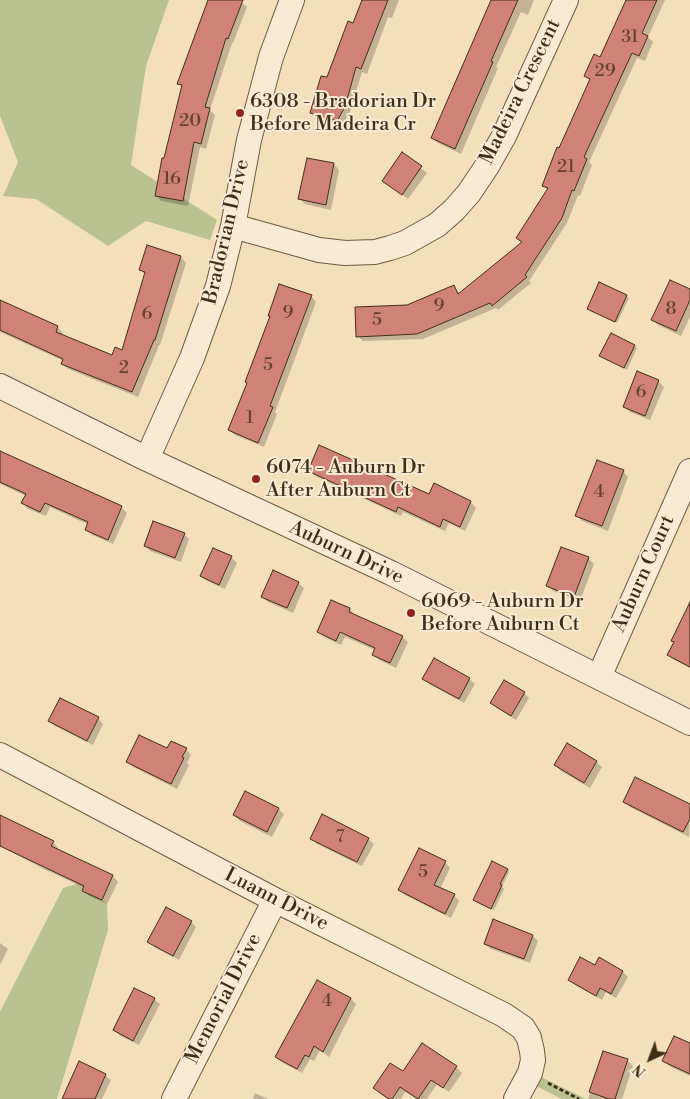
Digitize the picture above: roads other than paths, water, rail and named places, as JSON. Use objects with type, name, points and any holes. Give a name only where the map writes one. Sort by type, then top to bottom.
[{"type":"street","name":"Bradorian Drive","points":[[147,459],[192,358],[218,286],[233,226],[249,140],[271,57],[292,0]]},
{"type":"street","name":"Madeira Crescent","points":[[233,226],[319,250],[345,254],[375,252],[390,248],[404,243],[437,225],[469,193],[487,166],[504,136],[566,0]]},
{"type":"street","name":"Auburn Drive","points":[[0,386],[147,459],[391,573],[690,723]]},
{"type":"street","name":"Auburn Court","points":[[598,677],[690,471]]},
{"type":"street","name":"Luann Drive","points":[[0,755],[275,900],[504,1015],[523,1028],[529,1038],[531,1066],[516,1099]]},
{"type":"street","name":"Memorial Drive","points":[[174,1099],[275,900]]},
{"type":"place","name":"6308 - Bradorian Dr Before Madeira Cr","points":[[240,113]]},
{"type":"place","name":"6074 - Auburn Dr After Auburn Ct","points":[[256,479]]},
{"type":"place","name":"6069 - Auburn Dr Before Auburn Ct","points":[[411,613]]}]
